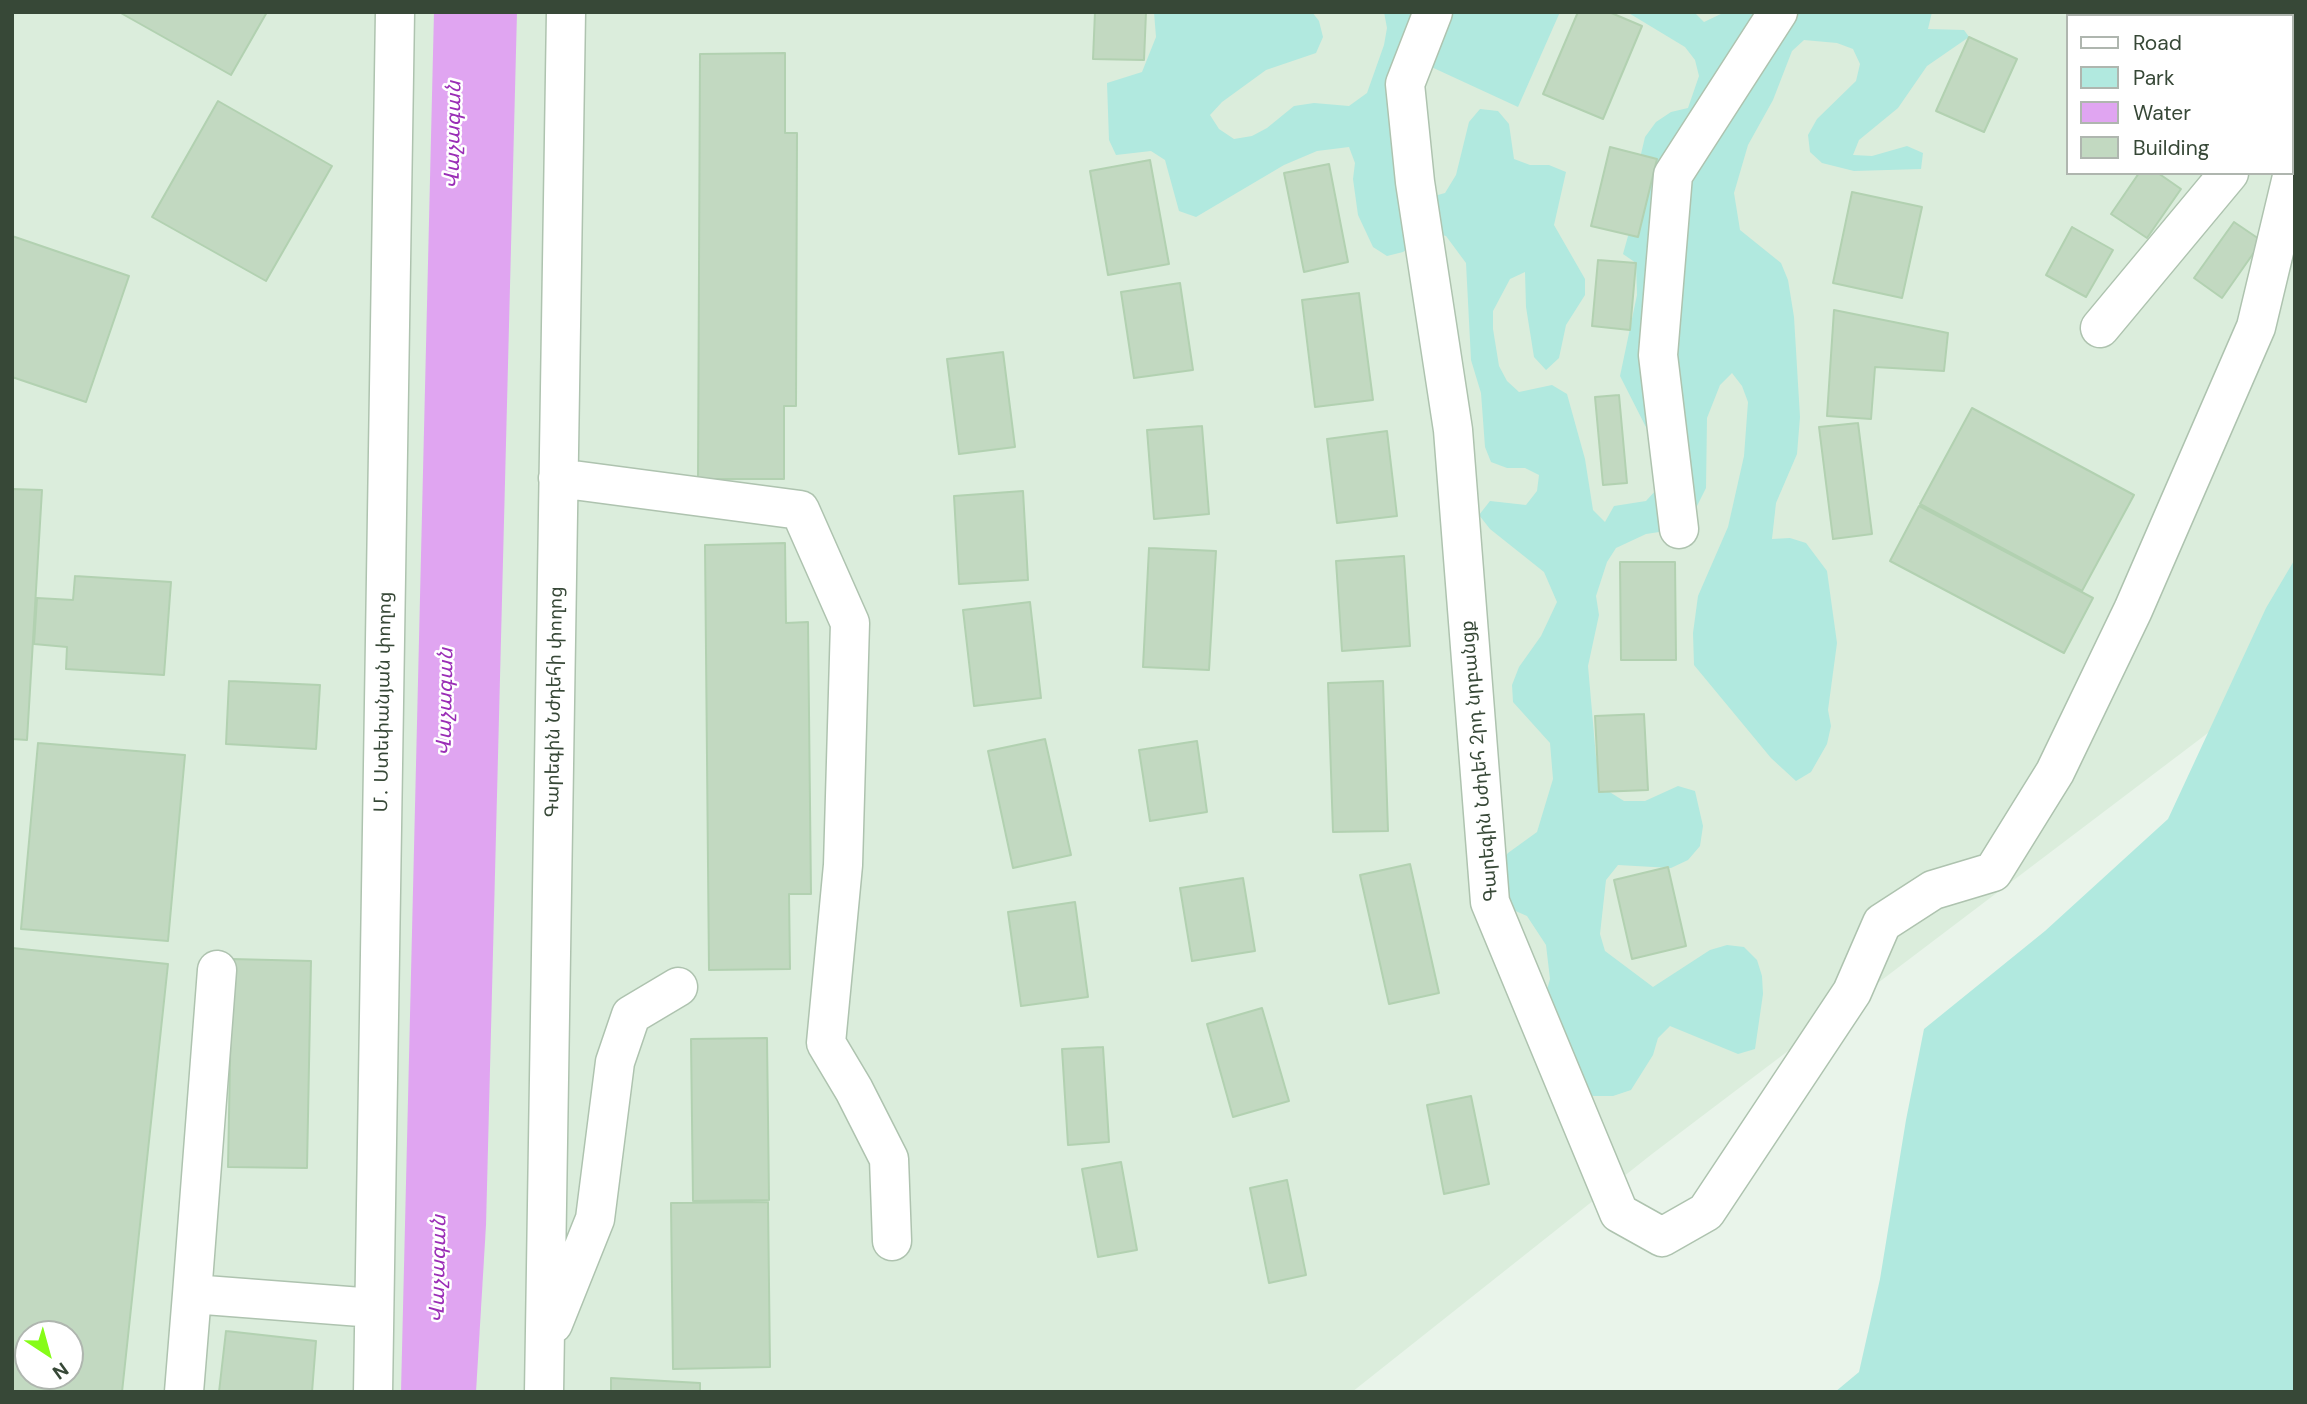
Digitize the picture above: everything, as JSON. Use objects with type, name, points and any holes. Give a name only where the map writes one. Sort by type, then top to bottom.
[{"type":"street","name":"Մ․ Ստեփանյան փողոց","points":[[373,1392],[395,12]]},
{"type":"street","name":"Գարեգին Նժդեհի փողոց","points":[[544,1392],[566,12]]},
{"type":"street","name":"Գարեգին Նժդեհ 2րդ նրբանցք","points":[[1433,12],[1405,84],[1415,182],[1453,430],[1490,902],[1619,1213],[1662,1237],[1706,1212],[1853,992],[1882,923],[1933,890],[1993,872],[2055,772],[2133,610],[2256,327],[2292,175]]},
{"type":"street","points":[[1679,529],[1658,355],[1673,175],[1778,12]]},
{"type":"street","points":[[2099,328],[2227,175]]},
{"type":"street","points":[[558,478],[800,510],[850,623],[842,865],[826,1043],[855,1090],[889,1159],[892,1241]]},
{"type":"street","points":[[184,1392],[217,970]]},
{"type":"street","points":[[546,1342],[596,1219],[615,1062],[631,1015],[678,987]]},
{"type":"street","points":[[192,1294],[374,1308]]},
{"type":"shaded area","points":[[12,12],[2295,12],[2295,667],[1652,1154],[1352,1392],[12,1392]]},
{"type":"green space","points":[[1154,12],[1312,12],[1319,21],[1323,37],[1316,53],[1266,70],[1222,102],[1210,115],[1219,129],[1234,139],[1252,136],[1267,128],[1294,106],[1314,103],[1349,106],[1367,93],[1384,45],[1387,28],[1384,12],[1420,12],[1427,198],[1445,193],[1456,175],[1469,122],[1480,109],[1498,111],[1509,124],[1514,159],[1530,165],[1549,165],[1566,172],[1554,225],[1585,279],[1585,295],[1566,325],[1559,358],[1546,370],[1534,357],[1526,307],[1525,272],[1510,279],[1493,311],[1493,329],[1499,366],[1507,381],[1519,392],[1552,385],[1567,394],[1585,459],[1593,510],[1605,522],[1614,506],[1646,501],[1657,489],[1651,437],[1620,376],[1637,295],[1636,263],[1623,254],[1628,236],[1639,222],[1645,189],[1641,154],[1645,137],[1656,122],[1671,112],[1688,108],[1699,76],[1695,60],[1685,47],[1627,12],[1694,12],[1704,22],[1725,12],[1932,12],[1928,29],[1964,30],[1969,37],[1927,66],[1898,108],[1859,140],[1853,155],[1872,156],[1907,146],[1923,153],[1921,169],[1854,171],[1822,163],[1810,152],[1808,135],[1817,119],[1856,81],[1860,64],[1853,49],[1837,43],[1804,40],[1792,51],[1773,100],[1748,145],[1734,193],[1740,230],[1781,263],[1788,280],[1794,317],[1800,417],[1797,454],[1776,503],[1772,539],[1790,538],[1806,543],[1827,571],[1837,643],[1828,710],[1831,726],[1827,744],[1811,772],[1796,781],[1771,758],[1694,665],[1693,633],[1698,596],[1728,527],[1744,456],[1748,402],[1742,386],[1732,373],[1720,385],[1707,418],[1706,488],[1691,518],[1679,529],[1646,534],[1616,548],[1607,562],[1596,596],[1599,615],[1588,666],[1596,757],[1608,791],[1624,801],[1645,801],[1678,786],[1695,791],[1703,826],[1700,846],[1688,860],[1671,868],[1618,865],[1606,880],[1600,934],[1605,951],[1653,987],[1710,950],[1727,945],[1744,947],[1757,960],[1762,976],[1763,994],[1755,1049],[1738,1054],[1670,1026],[1658,1038],[1653,1055],[1631,1090],[1613,1096],[1577,1093],[1545,997],[1550,979],[1546,945],[1527,916],[1511,909],[1496,868],[1508,853],[1537,832],[1553,779],[1550,743],[1513,702],[1512,685],[1519,667],[1541,636],[1557,602],[1544,572],[1490,529],[1479,515],[1490,501],[1526,505],[1537,491],[1539,475],[1525,468],[1507,468],[1491,462],[1485,447],[1481,393],[1471,360],[1466,263],[1446,236],[1430,232],[1403,252],[1387,256],[1373,247],[1358,215],[1353,179],[1355,163],[1349,147],[1317,151],[1284,165],[1196,217],[1179,211],[1165,160],[1151,151],[1116,155],[1109,140],[1107,83],[1142,72],[1156,37]]},
{"type":"green space","points":[[1447,12],[1560,12],[1518,107],[1427,65]]},
{"type":"green space","points":[[2295,559],[2295,1392],[1835,1392],[1859,1372],[1880,1279],[1924,1029],[2045,931],[2168,819],[2266,608]]},
{"type":"water","name":"Վաչագան","points":[[434,12],[517,12],[486,1225],[476,1392],[401,1392]]},
{"type":"building","points":[[119,12],[267,12],[231,75]]},
{"type":"building","points":[[1095,12],[1146,12],[1144,60],[1093,59]]},
{"type":"building","points":[[1578,12],[1609,12],[1642,26],[1603,119],[1543,94]]},
{"type":"building","points":[[2295,12],[2293,52],[2293,14],[2272,14]]},
{"type":"building","points":[[1969,37],[2017,59],[1984,132],[1936,111]]},
{"type":"building","points":[[785,53],[785,133],[797,133],[796,406],[784,406],[784,479],[698,479],[700,54]]},
{"type":"building","points":[[218,101],[332,166],[266,281],[152,217]]},
{"type":"building","points":[[1610,147],[1657,159],[1638,237],[1591,226]]},
{"type":"building","points":[[1150,160],[1169,264],[1108,275],[1090,171]]},
{"type":"building","points":[[1329,164],[1348,262],[1304,272],[1284,173]]},
{"type":"building","points":[[2138,175],[2161,175],[2181,189],[2147,238],[2111,214]]},
{"type":"building","points":[[1852,192],[1922,207],[1902,298],[1833,283]]},
{"type":"building","points":[[2234,222],[2262,241],[2222,298],[2194,278]]},
{"type":"building","points":[[2072,227],[2113,250],[2086,297],[2046,275]]},
{"type":"building","points":[[12,236],[129,276],[86,402],[12,377]]},
{"type":"building","points":[[1598,260],[1636,263],[1630,330],[1592,326]]},
{"type":"building","points":[[1180,283],[1193,370],[1134,378],[1121,292]]},
{"type":"building","points":[[1359,293],[1373,400],[1315,407],[1302,300]]},
{"type":"building","points":[[1834,310],[1948,333],[1944,371],[1875,367],[1871,419],[1827,416]]},
{"type":"building","points":[[1003,352],[1015,447],[959,454],[947,359]]},
{"type":"building","points":[[1619,395],[1627,483],[1603,485],[1595,397]]},
{"type":"building","points":[[1972,408],[2134,495],[2082,591],[1920,504]]},
{"type":"building","points":[[1858,423],[1872,534],[1833,539],[1819,427]]},
{"type":"building","points":[[1202,426],[1209,514],[1154,519],[1147,430]]},
{"type":"building","points":[[1387,431],[1397,516],[1337,523],[1327,439]]},
{"type":"building","points":[[12,489],[42,490],[27,740],[12,739]]},
{"type":"building","points":[[1023,491],[1028,580],[959,584],[954,496]]},
{"type":"building","points":[[1919,506],[2093,598],[2064,653],[1890,561]]},
{"type":"building","points":[[785,543],[786,623],[808,622],[811,894],[789,894],[790,969],[709,970],[705,545]]},
{"type":"building","points":[[1149,548],[1216,551],[1209,670],[1143,667]]},
{"type":"building","points":[[1404,556],[1410,646],[1342,651],[1336,561]]},
{"type":"building","points":[[1620,562],[1675,562],[1676,660],[1621,660]]},
{"type":"building","points":[[75,576],[171,582],[164,675],[66,669],[67,647],[34,644],[37,598],[73,600]]},
{"type":"building","points":[[1030,602],[1041,698],[974,706],[963,610]]},
{"type":"building","points":[[229,681],[320,685],[316,749],[226,744]]},
{"type":"building","points":[[1383,681],[1388,831],[1333,832],[1328,683]]},
{"type":"building","points":[[1644,714],[1648,790],[1599,792],[1595,716]]},
{"type":"building","points":[[1045,739],[1071,855],[1013,868],[988,751]]},
{"type":"building","points":[[1197,741],[1207,812],[1150,821],[1139,750]]},
{"type":"building","points":[[38,743],[185,755],[168,941],[21,929]]},
{"type":"building","points":[[1410,864],[1439,993],[1389,1004],[1360,875]]},
{"type":"building","points":[[1668,867],[1686,946],[1632,959],[1614,880]]},
{"type":"building","points":[[1243,878],[1255,951],[1192,961],[1180,888]]},
{"type":"building","points":[[1075,902],[1088,997],[1021,1006],[1008,912]]},
{"type":"building","points":[[12,948],[168,964],[122,1392],[12,1392]]},
{"type":"building","points":[[232,959],[311,961],[307,1168],[228,1167]]},
{"type":"building","points":[[1262,1008],[1289,1101],[1233,1117],[1207,1024]]},
{"type":"building","points":[[767,1038],[769,1200],[693,1201],[691,1039]]},
{"type":"building","points":[[1103,1047],[1109,1142],[1068,1145],[1062,1049]]},
{"type":"building","points":[[1471,1096],[1489,1184],[1444,1194],[1427,1105]]},
{"type":"building","points":[[1121,1162],[1137,1250],[1098,1257],[1082,1169]]},
{"type":"building","points":[[1287,1180],[1306,1275],[1269,1283],[1250,1188]]},
{"type":"building","points":[[768,1202],[770,1367],[673,1369],[671,1203]]},
{"type":"building","points":[[226,1331],[316,1341],[312,1392],[219,1392]]},
{"type":"building","points":[[611,1378],[700,1383],[700,1392],[611,1392]]}]
